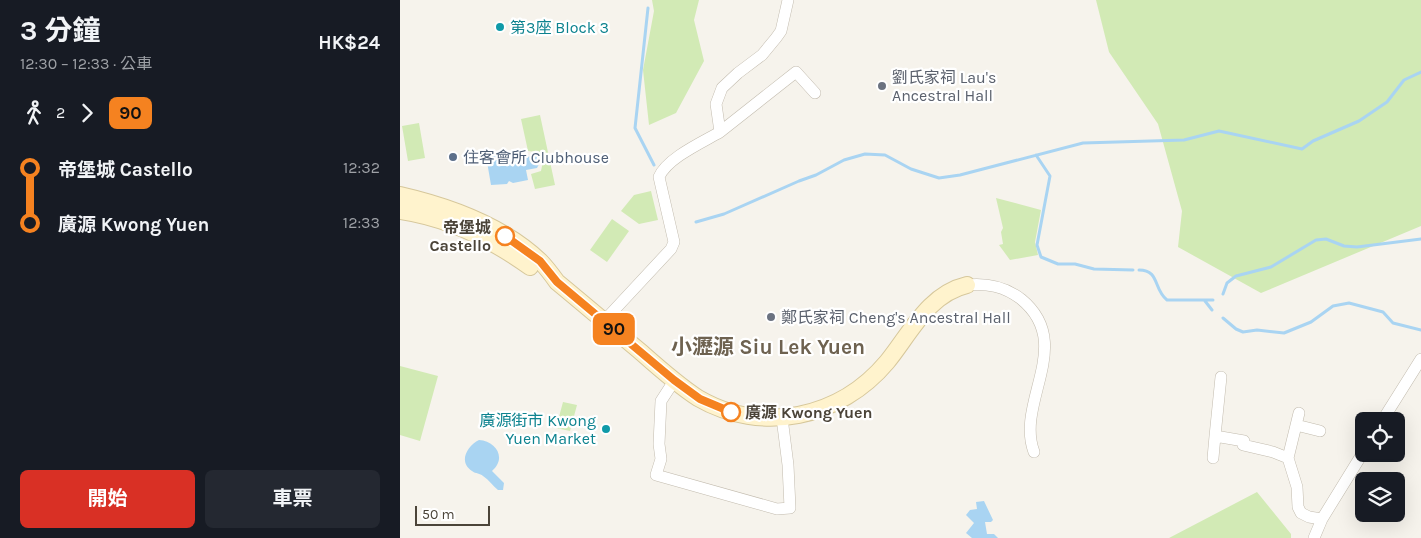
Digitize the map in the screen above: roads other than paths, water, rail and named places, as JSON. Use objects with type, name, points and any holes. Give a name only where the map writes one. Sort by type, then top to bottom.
[{"type":"street","points":[[720,132],[716,104],[722,88],[762,55],[776,38],[781,31],[788,0]]},
{"type":"street","points":[[604,321],[671,249],[674,242],[660,177],[666,167],[720,132],[796,72],[815,93]]},
{"type":"street","points":[[400,195],[432,204],[491,227],[540,261],[557,282],[674,380],[700,399],[731,412],[763,418],[782,418],[822,410],[849,397],[884,366],[930,306],[948,292],[967,285],[990,284],[1008,291],[1029,307],[1038,319],[1045,358],[1031,426],[1031,443],[1034,452]]},
{"type":"street","points":[[400,211],[440,221],[483,238],[534,271],[557,282]]},
{"type":"street","points":[[1388,412],[1421,360]]},
{"type":"street","points":[[1213,458],[1221,377]]},
{"type":"street","points":[[674,380],[661,401],[661,459],[656,475],[692,487],[777,509],[790,508],[788,465],[782,418]]},
{"type":"street","points":[[1299,413],[1288,458],[1297,487],[1299,511],[1308,517],[1322,519]]},
{"type":"street","points":[[1296,425],[1320,431]]},
{"type":"street","points":[[1215,436],[1244,441],[1243,445],[1273,452],[1288,458]]},
{"type":"street","points":[[1314,538],[1322,519],[1357,462]]},
{"type":"water","points":[[508,151],[522,151],[524,157],[537,156],[539,164],[537,168],[526,170],[528,180],[513,183],[509,181],[507,184],[491,185],[486,156],[499,152],[500,156],[508,154]]},
{"type":"water","points":[[479,440],[490,443],[497,451],[499,461],[492,471],[504,483],[503,490],[498,490],[482,475],[472,471],[466,463],[465,459],[468,450]]},
{"type":"water","points":[[984,501],[993,520],[985,522],[987,534],[994,534],[998,538],[972,538],[966,533],[974,523],[966,515],[970,510],[977,509],[976,502]]},
{"type":"waterway","points":[[648,8],[635,128],[654,165]]},
{"type":"waterway","points":[[696,222],[724,214],[816,175],[844,160],[865,154],[885,155],[911,169],[939,178],[960,175],[1083,143],[1184,140],[1219,131],[1302,149],[1313,141],[1359,121],[1387,102],[1404,80],[1421,72]]},
{"type":"waterway","points":[[1036,155],[1050,176],[1037,245],[1041,257],[1058,264],[1075,264],[1094,269],[1133,270]]},
{"type":"waterway","points":[[1223,294],[1227,283],[1236,276],[1271,267],[1316,240],[1326,239],[1344,246],[1357,247],[1421,239]]},
{"type":"waterway","points":[[1139,270],[1150,273],[1167,300],[1213,300]]},
{"type":"waterway","points":[[1205,301],[1212,310]]},
{"type":"waterway","points":[[1223,318],[1236,329],[1243,332],[1257,330],[1284,333],[1311,322],[1333,306],[1349,303],[1383,312],[1393,323],[1421,330]]},
{"type":"place","name":"第3座 Block 3","points":[[500,27]]},
{"type":"place","name":"劉氏家祠 Lau's Ancestral Hall","points":[[882,86]]},
{"type":"place","name":"住客會所 Clubhouse","points":[[453,157]]},
{"type":"place","name":"帝堡城 Castello","points":[[505,236]]},
{"type":"place","name":"鄭氏家祠 Cheng's Ancestral Hall","points":[[771,317]]},
{"type":"place","name":"廣源 Kwong Yuen","points":[[731,412]]},
{"type":"place","name":"廣源街市 Kwong Yuen Market","points":[[606,429]]},
{"type":"district","name":"小瀝源 Siu Lek Yuen","points":[[768,347]]}]
